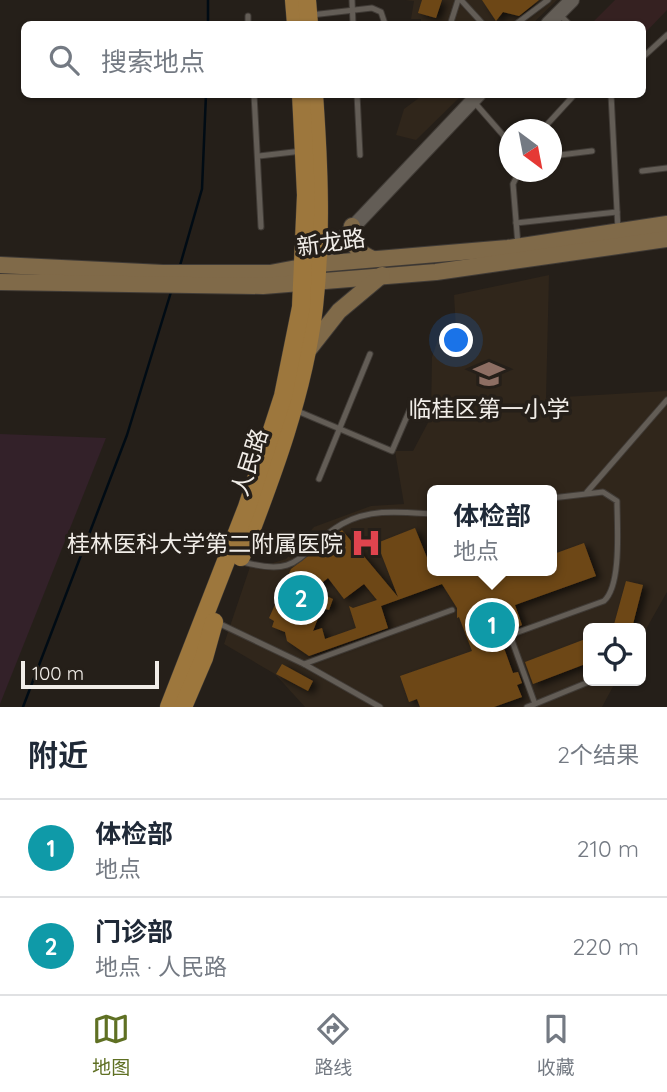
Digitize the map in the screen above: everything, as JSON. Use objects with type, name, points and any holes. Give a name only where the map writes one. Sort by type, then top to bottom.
[{"type":"main road","points":[[294,0],[305,16]]},
{"type":"main road","points":[[301,98],[309,274]]},
{"type":"main road","points":[[309,274],[318,144],[314,98]]},
{"type":"main road","name":"新龙路","points":[[0,282],[215,281],[270,274],[383,275],[618,239],[667,224]]},
{"type":"main road","points":[[352,226],[350,233],[353,244],[373,259]]},
{"type":"main road","name":"新龙路","points":[[618,239],[667,239]]},
{"type":"main road","name":"新龙路","points":[[309,274],[373,259],[519,254]]},
{"type":"main road","name":"新龙路","points":[[0,265],[161,280]]},
{"type":"main road","name":"人民路","points":[[169,707],[234,559],[304,355],[309,274]]},
{"type":"main road","name":"人民路","points":[[286,407],[301,307],[309,274]]},
{"type":"main road","points":[[304,355],[340,312],[383,275]]},
{"type":"main road","name":"人民路","points":[[183,707],[204,658],[209,619]]},
{"type":"street","points":[[559,21],[572,0]]},
{"type":"street","points":[[309,274],[475,98]]},
{"type":"lane","points":[[352,0],[353,21]]},
{"type":"lane","points":[[451,21],[460,0],[480,21]]},
{"type":"lane","points":[[520,21],[548,0]]},
{"type":"lane","points":[[305,16],[352,9],[378,9],[384,21]]},
{"type":"lane","points":[[248,16],[248,21]]},
{"type":"lane","points":[[646,54],[667,35]]},
{"type":"lane","points":[[254,98],[261,227]]},
{"type":"lane","points":[[357,98],[360,155]]},
{"type":"lane","points":[[477,98],[499,129]]},
{"type":"lane","points":[[552,119],[571,98]]},
{"type":"lane","points":[[611,98],[618,239]]},
{"type":"lane","points":[[259,156],[305,151]]},
{"type":"lane","points":[[562,155],[592,151]]},
{"type":"lane","points":[[642,171],[667,168]]},
{"type":"lane","points":[[514,182],[519,254]]},
{"type":"lane","points":[[516,223],[617,212]]},
{"type":"lane","points":[[319,479],[370,354]]},
{"type":"lane","points":[[286,407],[392,451],[414,400]]},
{"type":"lane","points":[[587,492],[667,400]]},
{"type":"lane","points":[[535,704],[510,635],[604,601],[609,596],[616,570],[617,501],[603,492],[557,497]]},
{"type":"lane","points":[[234,559],[269,569],[281,567],[300,559],[330,533],[354,519],[376,513],[427,514]]},
{"type":"lane","points":[[304,664],[452,610]]},
{"type":"lane","points":[[209,619],[304,664],[380,707]]},
{"type":"lane","points":[[527,707],[583,684]]},
{"type":"shaded area","points":[[405,0],[557,0],[535,21],[421,21],[411,19],[414,1]]},
{"type":"shaded area","points":[[615,0],[667,0],[667,10],[646,32],[646,21],[594,21]]},
{"type":"shaded area","points":[[419,98],[459,98],[416,140],[396,135],[404,109]]},
{"type":"shaded area","name":"桂林医科大学第二附属医院","points":[[549,275],[546,398],[667,391],[667,592],[646,629],[646,623],[583,623],[583,686],[613,686],[602,707],[305,707],[275,674],[224,644],[252,561],[263,566],[286,559],[314,527],[371,506],[404,504],[395,451],[413,451],[431,417],[432,357],[440,334],[456,329],[454,295]]},
{"type":"shaded area","points":[[0,434],[106,438],[0,704]]},
{"type":"building","points":[[422,0],[442,0],[436,18],[418,13]]},
{"type":"building","points":[[482,0],[539,0],[519,16],[503,12],[496,21]]},
{"type":"building","points":[[415,528],[427,558],[427,576],[557,576],[557,553],[584,543],[596,576],[515,605],[522,625],[500,637],[513,673],[518,672],[522,683],[517,685],[522,697],[494,707],[420,707],[417,699],[409,702],[400,676],[472,651],[459,617],[457,618],[457,608],[442,584],[381,606],[388,628],[309,656],[287,641],[285,632],[272,627],[274,621],[269,618],[291,569],[342,530],[398,597],[377,543]],"holes":[[[328,578],[344,599],[364,584],[377,600],[353,608],[349,606],[356,628],[325,639],[322,628],[313,631],[322,608],[329,610],[333,599],[313,590]]]},
{"type":"building","points":[[626,581],[643,585],[633,623],[614,623]]},
{"type":"building","points":[[583,640],[583,665],[533,684],[525,662]]},
{"type":"building","points":[[282,664],[313,681],[308,691],[276,674]]},
{"type":"waterway","points":[[208,0],[208,21]]},
{"type":"waterway","points":[[179,269],[202,189],[206,98]]},
{"type":"waterway","points":[[23,707],[127,435],[171,292]]},
{"type":"place","name":"临桂区第一小学","points":[[489,374]]},
{"type":"place","name":"桂林医科大学第二附属医院","points":[[366,543]]},
{"type":"place","name":"门诊部","points":[[301,598]]},
{"type":"place","name":"体检部","points":[[492,625]]}]
